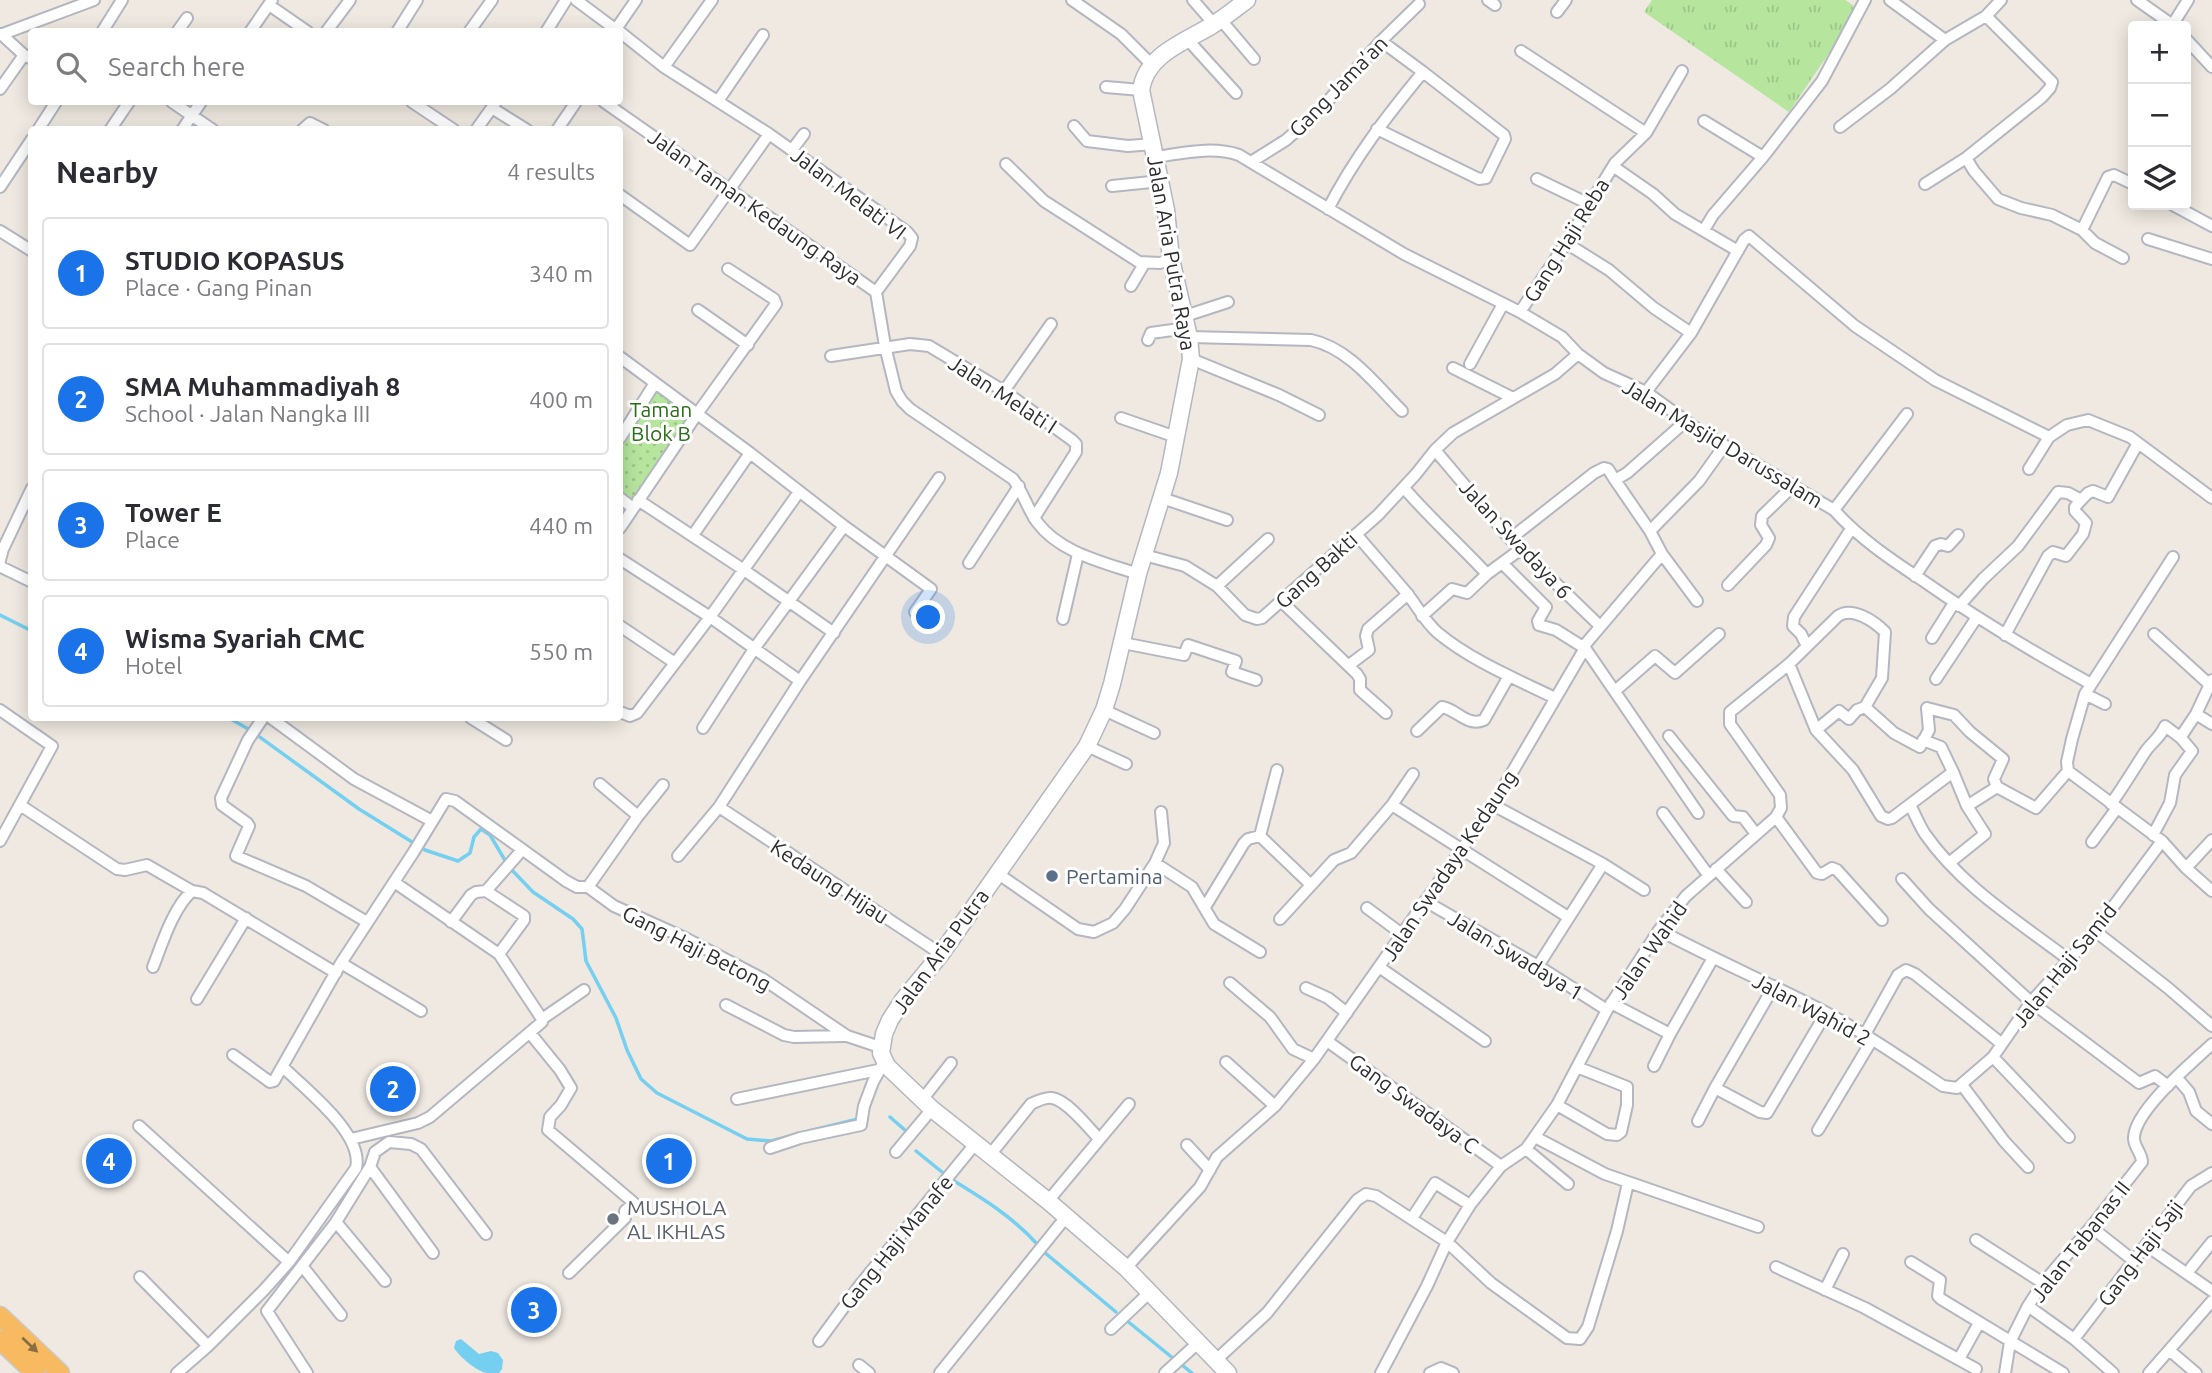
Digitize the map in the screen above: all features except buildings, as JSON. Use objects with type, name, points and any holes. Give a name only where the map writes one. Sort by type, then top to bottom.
[{"type":"highway","points":[[0,1316],[60,1373]]},
{"type":"highway","points":[[0,1340],[35,1373]]},
{"type":"main road","points":[[1141,90],[1143,77],[1162,55],[1217,22],[1247,0]]},
{"type":"main road","name":"Jalan Aria Putra Raya","points":[[1097,726],[1123,643],[1138,574],[1162,498],[1191,359],[1187,327],[1171,259],[1161,181],[1141,90]]},
{"type":"main road","name":"Jalan Aria Putra","points":[[881,1060],[890,1020],[941,954],[1097,726]]},
{"type":"main road","points":[[881,1060],[927,1104],[1126,1268],[1228,1373]]},
{"type":"street","points":[[0,89],[28,57],[1,34],[94,0]]},
{"type":"street","points":[[104,28],[122,0]]},
{"type":"street","points":[[256,0],[269,5],[302,28]]},
{"type":"street","points":[[329,28],[350,0]]},
{"type":"street","points":[[400,28],[417,0]]},
{"type":"street","points":[[472,28],[492,0]]},
{"type":"street","points":[[548,28],[566,0]]},
{"type":"street","name":"Jalan Melati VI","points":[[576,0],[614,28]]},
{"type":"street","points":[[620,28],[636,0]]},
{"type":"street","points":[[664,66],[712,0]]},
{"type":"street","points":[[1072,0],[1121,34],[1152,65]]},
{"type":"street","points":[[1194,0],[1254,59]]},
{"type":"street","points":[[1557,12],[1566,0]]},
{"type":"street","points":[[1704,230],[1713,215],[1822,82],[1865,0]]},
{"type":"street","points":[[1890,0],[1945,40]]},
{"type":"street","points":[[1840,127],[1890,89],[1945,40],[1986,16],[2001,0]]},
{"type":"street","points":[[2137,0],[2168,21]]},
{"type":"street","points":[[2176,21],[2188,0]]},
{"type":"street","name":"Gang Jama’an","points":[[1251,162],[1286,139],[1320,110],[1381,41],[1419,4]]},
{"type":"street","points":[[253,28],[269,5]]},
{"type":"street","points":[[1925,184],[1966,158],[2050,88],[2052,82],[1986,16]]},
{"type":"street","points":[[180,28],[187,18]]},
{"type":"street","points":[[718,101],[763,34]]},
{"type":"street","name":"Jalan Melati VI","points":[[623,35],[664,66],[769,134],[907,232],[912,238],[910,246],[876,292]]},
{"type":"street","points":[[1188,40],[1236,93]]},
{"type":"street","points":[[1377,129],[1479,178],[1486,178],[1504,143],[1504,135],[1381,41]]},
{"type":"street","points":[[2191,44],[2212,67]]},
{"type":"street","points":[[1521,51],[1646,133]]},
{"type":"street","name":"Gang Haji Reba","points":[[1520,312],[1615,163],[1646,133],[1682,71]]},
{"type":"street","points":[[1328,209],[1345,177],[1377,129],[1423,72]]},
{"type":"street","points":[[1106,87],[1141,90]]},
{"type":"street","points":[[41,126],[54,105]]},
{"type":"street","points":[[113,126],[127,105]]},
{"type":"street","points":[[177,105],[207,126]]},
{"type":"street","points":[[185,126],[199,105]]},
{"type":"street","points":[[419,105],[448,126]]},
{"type":"street","points":[[479,126],[494,105],[522,126]]},
{"type":"street","points":[[560,126],[574,105]]},
{"type":"street","name":"Jalan Taman Kedaung Raya","points":[[608,105],[876,292],[885,346],[896,391],[902,401],[1005,471],[1019,486],[1042,529],[1078,554],[1138,574]]},
{"type":"street","points":[[1704,121],[1763,157]]},
{"type":"street","name":"Jalan Masjid Darussalam","points":[[1074,126],[1087,141],[1154,151],[1226,150],[1239,155],[1416,261],[1520,312],[1562,337],[1578,354],[1604,373],[1646,392],[1724,446],[1834,510],[1851,529],[1915,576],[2088,689],[2105,704]]},
{"type":"street","name":"Jalan Melati VI","points":[[623,197],[690,245],[769,134]]},
{"type":"street","points":[[792,150],[804,134]]},
{"type":"street","points":[[0,187],[28,145]]},
{"type":"street","points":[[1966,158],[1998,199],[2052,215],[2082,230],[2095,243],[2123,258]]},
{"type":"street","points":[[1006,164],[1044,201],[1144,264],[1171,259]]},
{"type":"street","points":[[1613,168],[1653,194],[1675,214],[1738,251]]},
{"type":"street","points":[[2082,230],[2108,177],[2114,175],[2128,182]]},
{"type":"street","points":[[1537,179],[1588,204]]},
{"type":"street","points":[[1112,186],[1161,181]]},
{"type":"street","points":[[2182,210],[2212,226]]},
{"type":"street","points":[[0,231],[28,247]]},
{"type":"street","points":[[1646,392],[1691,333],[1744,240],[1750,237],[1855,326],[1924,373],[2049,437]]},
{"type":"street","points":[[2148,239],[2212,259]]},
{"type":"street","points":[[1566,243],[1609,270],[1654,308],[1691,333]]},
{"type":"street","points":[[1131,286],[1144,264]]},
{"type":"street","points":[[623,524],[776,301],[728,268]]},
{"type":"street","points":[[1187,327],[1228,302]]},
{"type":"street","points":[[1470,364],[1503,304]]},
{"type":"street","points":[[698,310],[748,345]]},
{"type":"street","points":[[1004,391],[1051,324]]},
{"type":"street","points":[[1148,340],[1151,333],[1187,327],[1321,342],[1352,361],[1402,411]]},
{"type":"street","name":"Jalan Melati I","points":[[831,356],[885,346],[929,346],[1004,391],[1076,444],[1076,452],[1034,518]]},
{"type":"street","name":"Gang Bakti","points":[[1144,555],[1185,566],[1217,586],[1240,612],[1251,618],[1262,618],[1404,488],[1435,450],[1453,433],[1555,374],[1578,354]]},
{"type":"street","points":[[1191,359],[1279,395],[1319,415]]},
{"type":"street","points":[[623,360],[931,589],[915,612]]},
{"type":"street","points":[[1453,368],[1513,398]]},
{"type":"street","points":[[623,433],[655,383]]},
{"type":"street","points":[[1834,510],[1907,414]]},
{"type":"street","points":[[1121,418],[1176,437]]},
{"type":"street","points":[[2029,469],[2049,437],[2067,425],[2088,420],[2130,437],[2212,498]]},
{"type":"street","points":[[1615,480],[1627,473],[1686,421]]},
{"type":"street","points":[[2005,635],[2048,556],[2053,552],[2066,556],[2083,534],[2086,523],[2075,511],[2075,507],[2093,491],[2108,497],[2112,494],[2138,443]]},
{"type":"street","points":[[1650,531],[1699,481],[1724,446]]},
{"type":"street","name":"Jalan Swadaya 6","points":[[1435,450],[1510,539],[1600,626]]},
{"type":"street","points":[[693,535],[750,453]]},
{"type":"street","points":[[1510,539],[1594,473],[1608,469],[1650,531],[1662,554],[1697,601]]},
{"type":"street","points":[[678,856],[719,807],[800,681],[939,478]]},
{"type":"street","points":[[1728,584],[1766,545],[1769,538],[1761,525],[1762,516],[1794,485]]},
{"type":"street","points":[[969,564],[1019,486]]},
{"type":"street","points":[[1404,488],[1487,574]]},
{"type":"street","points":[[623,713],[630,716],[638,713],[799,492]]},
{"type":"street","points":[[1932,638],[1957,604],[2018,546],[2058,492],[2068,493],[2081,500]]},
{"type":"street","points":[[28,496],[3,549],[0,562],[1,567],[28,580]]},
{"type":"street","points":[[1162,498],[1227,520]]},
{"type":"street","points":[[623,499],[693,535],[834,633]]},
{"type":"street","points":[[20,513],[28,517]]},
{"type":"street","points":[[703,728],[754,649],[844,526]]},
{"type":"street","points":[[1807,646],[1793,626],[1794,617],[1851,529]]},
{"type":"street","points":[[1356,534],[1437,632],[1460,649],[1555,698]]},
{"type":"street","points":[[1915,576],[1936,546],[1948,546],[1958,535]]},
{"type":"street","points":[[1217,586],[1268,539]]},
{"type":"street","points":[[1422,616],[1452,589],[1467,593],[1487,574],[1521,550]]},
{"type":"street","points":[[1063,619],[1078,554]]},
{"type":"street","name":"Jalan Swadaya Kedaung","points":[[1126,1268],[1200,1187],[1217,1157],[1275,1106],[1314,1059],[1493,804],[1584,648],[1662,554]]},
{"type":"street","points":[[2173,557],[2088,689],[2072,739],[2067,762],[2068,771],[2158,838],[2212,891]]},
{"type":"street","points":[[623,561],[710,617],[800,681]]},
{"type":"street","points":[[1503,564],[1546,607],[1539,624],[1556,630],[1584,648],[1698,813]]},
{"type":"street","points":[[1349,666],[1369,650],[1366,636],[1368,629],[1408,594]]},
{"type":"street","points":[[1282,602],[1349,666],[1360,680],[1360,691],[1386,713]]},
{"type":"street","points":[[1816,730],[1839,711],[1849,719],[1857,710],[1865,707],[1882,678],[1885,632],[1861,615],[1844,611],[1789,664],[1730,712],[1729,718],[1730,724],[1780,795],[1781,808],[1776,817],[1817,873],[1822,874],[1832,868],[1837,870],[1882,919]]},
{"type":"street","points":[[1936,680],[1977,617]]},
{"type":"street","points":[[623,628],[675,663]]},
{"type":"street","points":[[1615,691],[1655,656],[1675,673],[1719,634]]},
{"type":"street","points":[[2092,842],[2145,752],[2160,736],[2165,726],[2181,738],[2211,682],[2154,634]]},
{"type":"street","points":[[1123,643],[1184,655],[1188,645],[1236,661],[1232,672],[1256,680]]},
{"type":"street","points":[[1789,664],[1816,730],[1853,770],[1881,816],[1890,819],[1953,772]]},
{"type":"street","points":[[1418,731],[1442,707],[1447,707],[1471,722],[1479,723],[1484,720],[1509,676]]},
{"type":"street","points":[[1865,707],[1894,733],[1920,747],[1929,730],[1927,708],[1954,715],[1970,732],[2003,758],[1994,779],[1997,787],[2036,808],[2068,771]]},
{"type":"street","points":[[0,710],[52,746],[0,841]]},
{"type":"street","points":[[2196,714],[2212,724]]},
{"type":"street","points":[[233,1055],[270,1082],[274,1081],[339,968],[432,821],[354,779],[275,721]]},
{"type":"street","points":[[476,721],[506,740]]},
{"type":"street","points":[[260,722],[248,740],[220,802],[249,826],[236,856],[306,886],[367,922]]},
{"type":"street","points":[[1097,726],[1154,733]]},
{"type":"street","points":[[1097,726],[1126,764]]},
{"type":"street","points":[[1668,736],[1733,816],[1743,817],[1756,835]]},
{"type":"street","name":"Jalan Haji Samid","points":[[1962,1085],[1993,1057],[2031,1002],[2095,931],[2158,838],[2170,803],[2175,775],[2192,751],[2181,738]]},
{"type":"street","points":[[1923,740],[1941,747],[1967,806],[1985,834],[1949,863]]},
{"type":"street","points":[[1260,836],[1277,770]]},
{"type":"street","points":[[1280,919],[1334,860],[1351,853],[1413,774]]},
{"type":"street","points":[[600,784],[638,816]]},
{"type":"street","points":[[588,887],[663,785]]},
{"type":"street","points":[[1967,806],[1997,787]]},
{"type":"street","name":"Gang Haji Betong","points":[[432,821],[444,801],[452,799],[566,881],[576,887],[588,887],[614,906],[685,938],[763,979],[881,1060]]},
{"type":"street","points":[[1392,804],[1568,917]]},
{"type":"street","points":[[1493,804],[1603,864],[1644,890]]},
{"type":"street","points":[[20,805],[117,869],[148,865],[191,891],[203,893],[421,1011]]},
{"type":"street","points":[[1909,805],[1925,833],[1949,863],[1992,903],[2069,960]]},
{"type":"street","name":"Kedaung Hijau","points":[[719,807],[941,954]]},
{"type":"street","points":[[997,873],[1078,929],[1094,932],[1113,923],[1155,863],[1164,844],[1161,812]]},
{"type":"street","points":[[1663,813],[1712,872],[1746,902]]},
{"type":"street","name":"Jalan Wahid","points":[[1381,1373],[1447,1242],[1470,1205],[1501,1166],[1526,1149],[1558,1105],[1609,1006],[1659,930],[1686,897],[1776,817]]},
{"type":"street","points":[[1260,836],[1310,884]]},
{"type":"street","points":[[1205,907],[1244,843],[1260,836]]},
{"type":"street","points":[[2186,868],[2212,840]]},
{"type":"street","points":[[486,891],[522,850]]},
{"type":"street","points":[[1155,863],[1192,887],[1214,924],[1260,952]]},
{"type":"street","points":[[1538,966],[1603,864]]},
{"type":"street","points":[[1902,879],[1929,909],[2031,1002],[2139,1083],[2155,1076],[2173,1082],[2189,1092],[2196,1111],[2212,1124]]},
{"type":"street","points":[[351,1139],[418,1124],[430,1117],[541,1025],[542,1018],[499,954],[394,882]]},
{"type":"street","points":[[153,967],[166,934],[191,891]]},
{"type":"street","points":[[451,922],[471,895],[486,891],[524,916],[524,920],[499,954]]},
{"type":"street","name":"Jalan Swadaya 1","points":[[1425,901],[1609,1006],[1670,1034]]},
{"type":"street","points":[[1367,908],[1402,934]]},
{"type":"street","points":[[197,999],[246,918]]},
{"type":"street","name":"Jalan Wahid 2","points":[[1659,930],[1826,1013],[1943,1086],[1957,1088],[1962,1085]]},
{"type":"street","points":[[2095,931],[2212,1026]]},
{"type":"street","points":[[1654,1066],[1713,958]]},
{"type":"street","points":[[1379,967],[1485,1041]]},
{"type":"street","points":[[1818,1130],[1868,1038],[1898,975],[1906,970],[1915,974],[2002,1044]]},
{"type":"street","points":[[1230,983],[1270,1017],[1293,1049],[1314,1059]]},
{"type":"street","points":[[1698,1121],[1774,986]]},
{"type":"street","points":[[1306,988],[1328,998],[1347,1013]]},
{"type":"street","points":[[542,1018],[584,990]]},
{"type":"street","points":[[726,1005],[784,1035],[846,1036]]},
{"type":"street","points":[[1715,1088],[1766,1114],[1826,1013]]},
{"type":"street","points":[[530,1033],[571,1088],[550,1117],[548,1130],[634,1203],[625,1211],[625,1217],[569,1273]]},
{"type":"street","name":"Gang Swadaya C","points":[[1327,1041],[1501,1166]]},
{"type":"street","points":[[2173,1082],[2212,1044]]},
{"type":"street","points":[[1993,1057],[2069,1137]]},
{"type":"street","points":[[737,1099],[881,1060]]},
{"type":"street","points":[[770,1148],[800,1138],[860,1125],[881,1060]]},
{"type":"street","points":[[1226,1062],[1275,1106]]},
{"type":"street","points":[[897,1152],[951,1063]]},
{"type":"street","points":[[177,1373],[208,1346],[289,1262],[356,1168],[358,1160],[343,1126],[283,1067]]},
{"type":"street","points":[[1558,1105],[1607,1134],[1617,1135],[1621,1132],[1627,1087],[1577,1067]]},
{"type":"street","name":"Jalan Tabanas II","points":[[2004,1373],[2010,1342],[2043,1283],[2142,1162],[2134,1139],[2135,1131],[2151,1104],[2173,1082]]},
{"type":"street","points":[[1962,1085],[2004,1141],[2028,1167]]},
{"type":"street","points":[[989,1155],[1031,1104],[1039,1100],[1053,1098],[1065,1104],[1099,1139]]},
{"type":"street","points":[[1048,1201],[1129,1104]]},
{"type":"street","points":[[139,1126],[289,1262]]},
{"type":"street","points":[[1535,1137],[1572,1158],[1628,1183],[1758,1227]]},
{"type":"street","points":[[307,1373],[267,1311],[336,1222],[370,1167],[375,1152],[389,1142],[411,1144],[421,1149],[486,1234]]},
{"type":"street","name":"Gang Haji Manafe","points":[[819,1341],[860,1285],[975,1144]]},
{"type":"street","points":[[1187,1146],[1210,1170]]},
{"type":"street","points":[[1526,1149],[1568,1184]]},
{"type":"street","points":[[370,1167],[433,1253]]},
{"type":"street","name":"Gang Haji Saji","points":[[2074,1339],[2191,1186],[2212,1173]]},
{"type":"street","points":[[1412,1218],[1435,1183],[1470,1205]]},
{"type":"street","points":[[1216,1360],[1267,1313],[1362,1196],[1376,1196],[1412,1218],[1447,1242],[1491,1283],[1567,1338],[1580,1339],[1588,1327],[1617,1231],[1628,1183]]},
{"type":"street","points":[[940,1373],[1066,1217]]},
{"type":"street","points":[[336,1222],[385,1281]]},
{"type":"street","points":[[2091,1227],[2134,1261]]},
{"type":"street","points":[[1976,1240],[2043,1283]]},
{"type":"street","points":[[2191,1268],[2212,1242]]},
{"type":"street","points":[[2147,1245],[2212,1291]]},
{"type":"street","points":[[1825,1290],[1843,1254]]},
{"type":"street","points":[[1911,1262],[1940,1280],[1938,1296],[1941,1299],[2063,1373]]},
{"type":"street","points":[[303,1267],[341,1315]]},
{"type":"street","points":[[1776,1267],[1865,1308],[1976,1369]]},
{"type":"street","points":[[140,1278],[208,1346]]},
{"type":"street","points":[[1111,1329],[1150,1292]]},
{"type":"street","points":[[2028,1306],[2074,1339],[2113,1373]]},
{"type":"street","points":[[2149,1373],[2211,1306]]},
{"type":"street","points":[[1959,1359],[1979,1323]]},
{"type":"street","points":[[1165,1373],[1199,1342]]},
{"type":"street","points":[[2169,1350],[2196,1373]]},
{"type":"street","points":[[859,1365],[869,1373]]},
{"type":"street","points":[[1430,1373],[1441,1368],[1454,1373]]},
{"type":"green space","points":[[1652,0],[1845,0],[1859,9],[1789,112],[1644,12]]},
{"type":"green space","name":"Taman Blok B","points":[[655,383],[697,414],[633,508],[623,500],[623,433]]},
{"type":"water","points":[[461,1339],[479,1354],[491,1351],[498,1353],[503,1360],[499,1373],[483,1372],[464,1359],[454,1348],[456,1341]]},
{"type":"waterway","points":[[0,615],[28,629]]},
{"type":"waterway","points":[[234,721],[359,809],[425,850],[458,861],[470,853],[474,837],[481,829],[490,835],[509,867],[533,892],[573,919],[582,929],[586,961],[616,1018],[641,1079],[657,1093],[747,1139],[771,1141],[795,1135]]},
{"type":"waterway","points":[[890,1117],[906,1131]]},
{"type":"waterway","points":[[809,1131],[858,1119]]},
{"type":"waterway","points":[[916,1151],[942,1172]]},
{"type":"waterway","points":[[951,1179],[986,1201],[1037,1244]]},
{"type":"waterway","points":[[1044,1252],[1116,1312]]},
{"type":"waterway","points":[[1126,1320],[1174,1359]]},
{"type":"waterway","points":[[1182,1365],[1192,1373]]},
{"type":"place","name":"Pertamina","points":[[1052,876]]},
{"type":"place","name":"SMA Muhammadiyah 8","points":[[393,1089]]},
{"type":"place","name":"Wisma Syariah CMC","points":[[109,1161]]},
{"type":"place","name":"STUDIO KOPASUS","points":[[669,1161]]},
{"type":"place","name":"MUSHOLA AL IKHLAS","points":[[613,1219]]},
{"type":"place","name":"Tower E","points":[[534,1310]]}]
